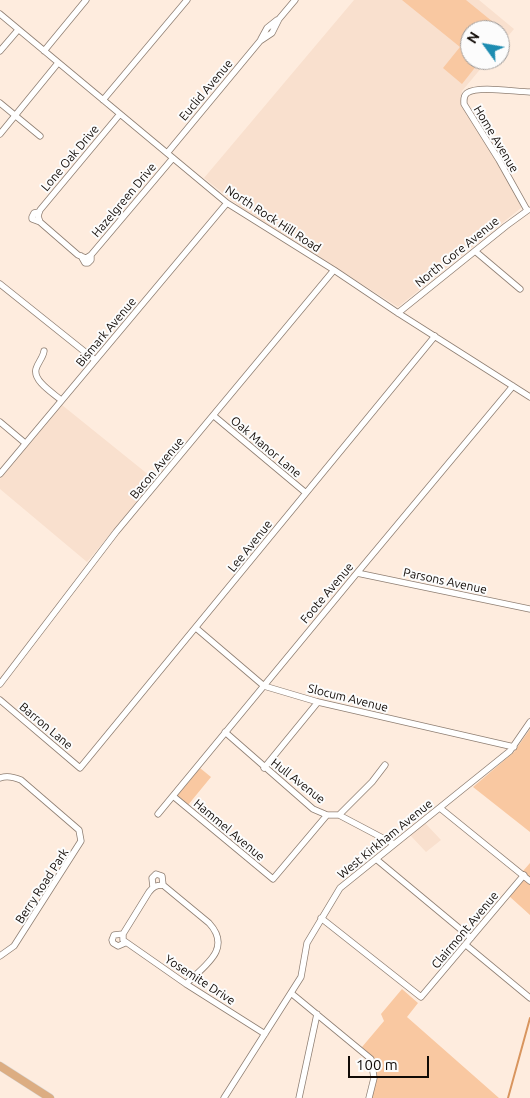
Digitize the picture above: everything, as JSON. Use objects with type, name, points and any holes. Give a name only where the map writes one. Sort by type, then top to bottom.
[{"type":"main road","points":[[0,1066],[50,1098]]},
{"type":"street","points":[[44,51],[86,0]]},
{"type":"street","points":[[103,100],[187,0]]},
{"type":"street","name":"Euclid Avenue","points":[[168,152],[260,41],[267,28],[279,19],[295,0]]},
{"type":"street","name":"North Rock Hill Road","points":[[0,14],[168,152],[227,204],[334,270],[530,397]]},
{"type":"street","points":[[0,52],[18,30]]},
{"type":"street","points":[[0,134],[58,63]]},
{"type":"street","name":"Home Avenue","points":[[528,210],[464,104],[464,96],[468,92],[479,90],[530,92]]},
{"type":"street","points":[[0,103],[40,136]]},
{"type":"street","name":"Lone Oak Drive","points":[[86,256],[39,217],[120,114]]},
{"type":"street","name":"Hazelgreen Drive","points":[[86,256],[173,158]]},
{"type":"street","name":"Bismark Avenue","points":[[0,474],[227,204]]},
{"type":"street","name":"North Gore Avenue","points":[[398,313],[528,210]]},
{"type":"street","points":[[475,251],[520,289]]},
{"type":"street","name":"Bacon Avenue","points":[[0,684],[116,532],[334,270]]},
{"type":"street","points":[[0,284],[95,360]]},
{"type":"street","name":"Lee Avenue","points":[[80,768],[436,336]]},
{"type":"street","points":[[44,351],[43,357],[36,367],[35,374],[38,380],[61,400]]},
{"type":"street","name":"Foote Avenue","points":[[158,814],[513,386]]},
{"type":"street","name":"Oak Manor Lane","points":[[214,416],[306,493]]},
{"type":"street","points":[[0,422],[25,443]]},
{"type":"street","name":"Parsons Avenue","points":[[357,572],[530,609]]},
{"type":"street","name":"Slocum Avenue","points":[[196,628],[264,686],[318,702],[514,747]]},
{"type":"street","name":"Barron Lane","points":[[0,700],[80,768]]},
{"type":"street","points":[[264,768],[318,702]]},
{"type":"street","name":"West Kirkham Avenue","points":[[224,1098],[301,977],[307,943],[340,888],[514,747],[530,722]]},
{"type":"street","name":"Hull Avenue","points":[[225,732],[313,809],[327,815],[339,815],[394,844]]},
{"type":"street","points":[[339,815],[372,782],[385,765]]},
{"type":"street","name":"Berry Road Park","points":[[0,778],[12,776],[21,780],[79,830],[81,841],[14,946],[1,954]]},
{"type":"street","name":"Hammel Avenue","points":[[173,796],[273,879],[327,815]]},
{"type":"street","points":[[440,808],[530,881]]},
{"type":"street","points":[[376,858],[471,938]]},
{"type":"street","points":[[163,885],[153,887],[152,878],[156,874],[162,876],[163,885],[209,923],[218,936],[219,944],[214,957],[186,984]]},
{"type":"street","name":"Clairmont Avenue","points":[[321,918],[421,997],[524,875]]},
{"type":"street","name":"Yosemite Drive","points":[[153,887],[124,939],[186,984],[265,1034]]},
{"type":"street","points":[[466,945],[530,998]]},
{"type":"street","points":[[291,994],[372,1058],[374,1078],[369,1098]]},
{"type":"street","points":[[299,1098],[317,1014]]},
{"type":"shaded area","points":[[354,0],[479,0],[503,20],[460,20],[460,70],[480,70],[462,91],[461,103],[494,156],[521,208],[398,307],[244,210],[204,178]]},
{"type":"shaded area","points":[[402,0],[466,0],[491,20],[460,20],[460,47]]},
{"type":"shaded area","points":[[510,26],[514,29],[510,34]]},
{"type":"shaded area","points":[[460,47],[460,70],[473,70],[462,84],[443,68]]},
{"type":"shaded area","points":[[62,405],[155,480],[87,562],[0,489],[0,479]]},
{"type":"shaded area","points":[[530,729],[530,832],[473,787],[514,752]]},
{"type":"shaded area","points":[[200,768],[211,777],[188,805],[177,796]]},
{"type":"shaded area","points":[[425,823],[441,840],[426,852],[410,835]]},
{"type":"shaded area","points":[[530,863],[530,915],[509,896],[526,874],[523,871]]},
{"type":"shaded area","points":[[402,989],[418,1003],[407,1017],[499,1098],[371,1098],[377,1070],[373,1060],[362,1047],[384,1021],[381,1014]]},
{"type":"waterway","points":[[508,1098],[530,1018]]}]
